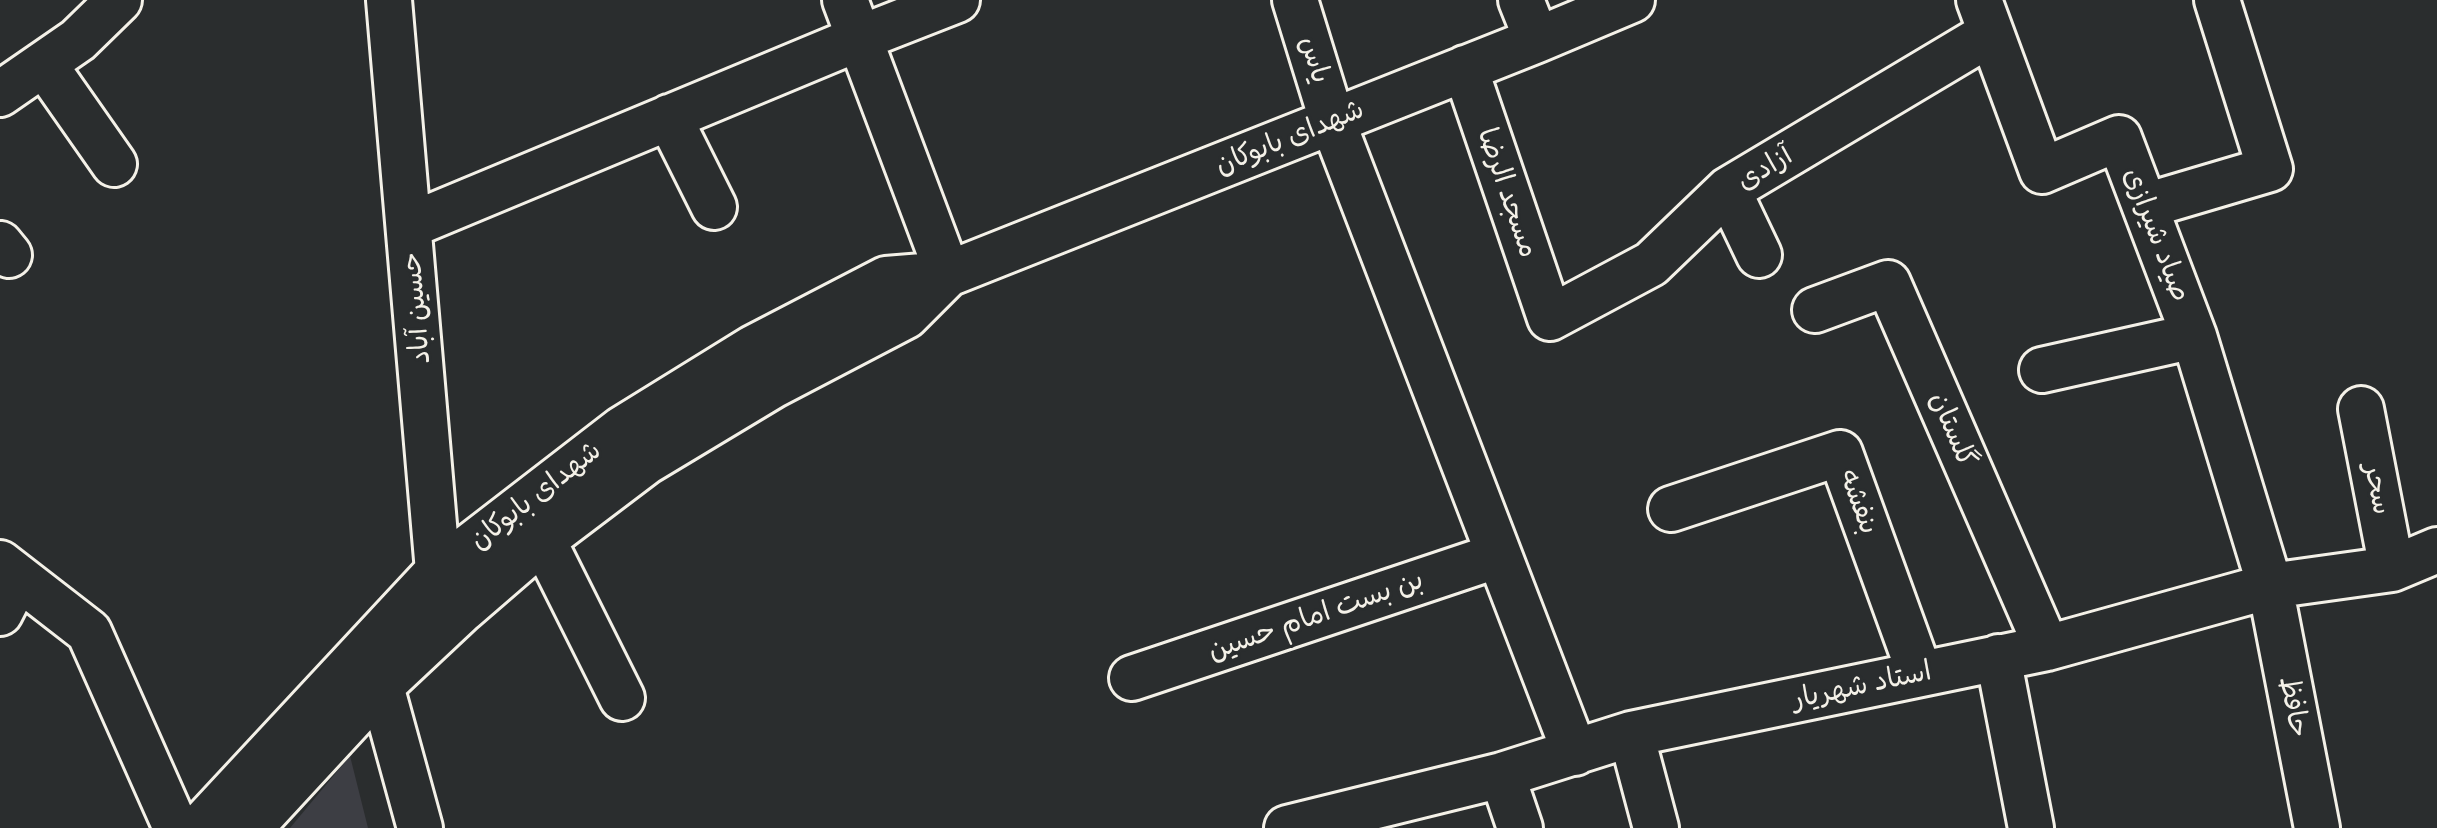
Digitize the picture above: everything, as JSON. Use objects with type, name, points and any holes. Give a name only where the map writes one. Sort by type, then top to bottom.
[{"type":"street","points":[[0,94],[78,40],[119,0]]},
{"type":"street","name":"حسین آباد","points":[[389,0],[411,225],[438,571],[462,610]]},
{"type":"street","points":[[411,225],[669,117],[852,19],[957,0]]},
{"type":"street","name":"یاس","points":[[1295,0],[1332,120],[1575,753]]},
{"type":"street","points":[[1521,0],[1537,40]]},
{"type":"street","name":"شهدای بابوکان","points":[[199,828],[438,571],[622,429],[753,348],[886,279],[948,274],[1632,0]]},
{"type":"street","points":[[2145,206],[2270,169],[2217,0]]},
{"type":"street","name":"صیاد شیرازی","points":[[1985,17],[2042,171],[2119,138],[2194,336],[2270,586]]},
{"type":"street","name":"آزادی","points":[[1550,318],[1651,264],[1728,190],[1985,17]]},
{"type":"street","points":[[852,19],[948,274]]},
{"type":"street","points":[[44,64],[114,164]]},
{"type":"street","name":"مسجد الرضا","points":[[1465,68],[1550,318]]},
{"type":"street","points":[[669,117],[714,207]]},
{"type":"street","points":[[1728,190],[1759,255]]},
{"type":"street","name":"شهدای بابوکان","points":[[250,828],[381,686],[543,540],[646,462],[774,385],[906,316],[948,274]]},
{"type":"street","name":"گلستان","points":[[1815,310],[1888,283],[2047,648]]},
{"type":"street","points":[[2042,370],[2194,336]]},
{"type":"street","name":"سحر","points":[[2361,409],[2392,569]]},
{"type":"street","name":"بنفشه","points":[[1671,509],[1840,453],[1920,674]]},
{"type":"street","points":[[543,540],[622,698]]},
{"type":"street","name":"استاد شهریار","points":[[1287,828],[1502,775],[1631,734],[2047,648],[2270,586],[2392,569],[2437,550]]},
{"type":"street","name":"بن بست امام حسین","points":[[1132,678],[1499,555]]},
{"type":"street","points":[[6,585],[89,632],[176,828]]},
{"type":"street","name":"حافظ","points":[[2270,586],[2308,826]]},
{"type":"street","points":[[1998,657],[2031,828]]},
{"type":"street","points":[[381,686],[420,828]]},
{"type":"street","points":[[1631,734],[1656,828]]},
{"type":"street","points":[[1502,775],[1520,828]]},
{"type":"shaded area","points":[[350,756],[368,828],[290,828]]}]
